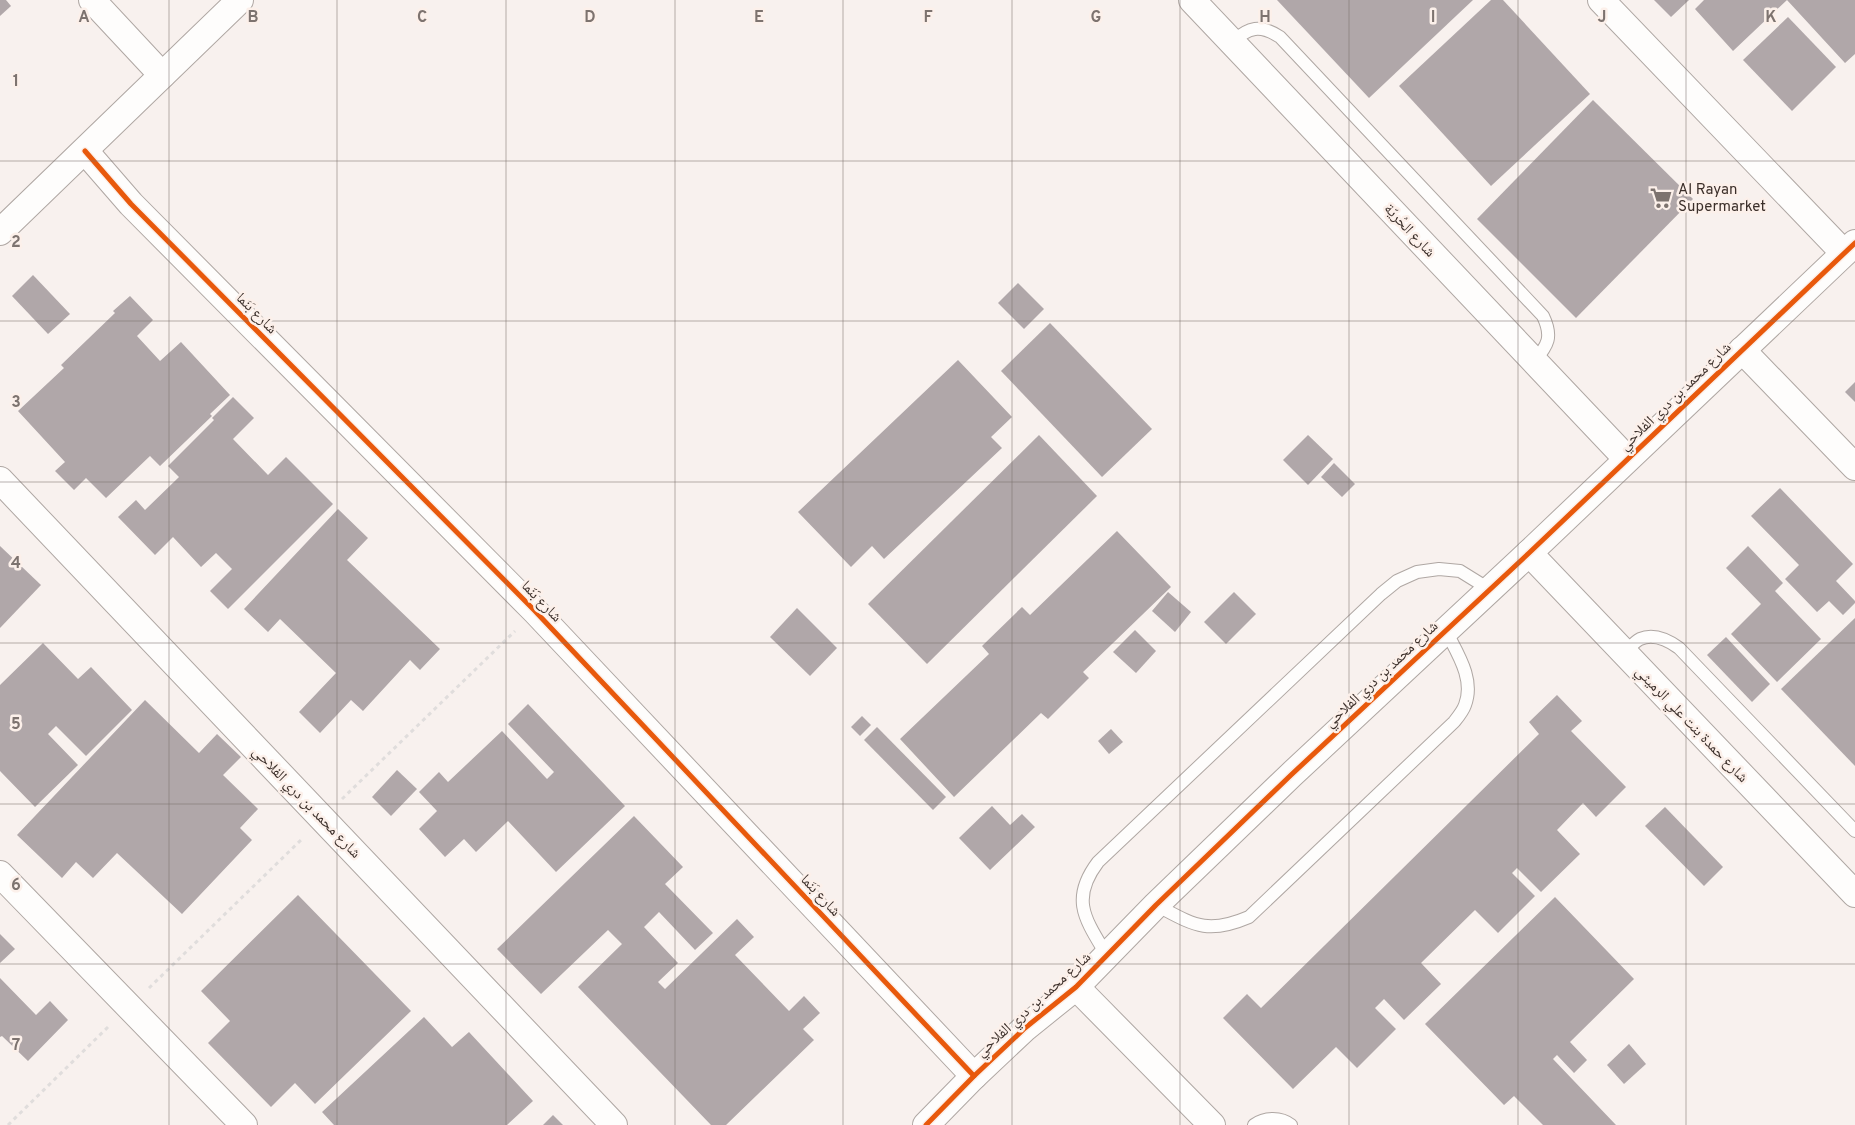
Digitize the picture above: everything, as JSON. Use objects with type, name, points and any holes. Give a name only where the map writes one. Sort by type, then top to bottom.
[{"type":"street","points":[[92,0],[162,75]]},
{"type":"street","points":[[0,232],[240,0]]},
{"type":"street","name":"شارع الحُريّة","points":[[1192,0],[1627,459]]},
{"type":"street","name":"شارع محمد بن دري الفلاحي","points":[[926,1125],[1025,1028],[1076,987],[1106,954],[1291,775],[1529,554],[1849,248],[1600,0]]},
{"type":"street","name":"شارع بَنَما","points":[[85,151],[138,211],[535,611],[974,1076]]},
{"type":"street","name":"شارع محمد بن دري الفلاحي","points":[[1742,350],[1855,467]]},
{"type":"street","name":"شارع محمد بن دري الفلاحي","points":[[0,480],[614,1125]]},
{"type":"street","name":"شارع حمدة بنت علي الرميثي","points":[[1529,554],[1855,894]]},
{"type":"street","points":[[0,874],[244,1125]]},
{"type":"street","points":[[1076,987],[1212,1125]]},
{"type":"lane","points":[[1232,42],[1251,29],[1260,28],[1271,31],[1287,44],[1543,316],[1547,325],[1548,342],[1546,348],[1534,362]]},
{"type":"lane","points":[[1106,954],[1086,920],[1082,905],[1083,889],[1088,874],[1098,862],[1373,601],[1398,581],[1417,572],[1439,569],[1453,570],[1460,571],[1490,589]]},
{"type":"lane","points":[[1156,905],[1189,923],[1209,927],[1230,925],[1248,917],[1454,722],[1465,706],[1469,687],[1465,669],[1446,630]]},
{"type":"lane","points":[[1624,653],[1639,639],[1651,637],[1663,638],[1679,648],[1855,831]]},
{"type":"lane","points":[[1254,1125],[1268,1119],[1278,1119],[1291,1125]]},
{"type":"path","points":[[8,1125],[535,611]]},
{"type":"building","points":[[0,0],[6,0],[11,6],[0,16]]},
{"type":"building","points":[[1277,0],[1473,0],[1369,98]]},
{"type":"building","points":[[1491,0],[1503,0],[1590,94],[1491,186],[1399,86]]},
{"type":"building","points":[[1654,0],[1689,0],[1671,17]]},
{"type":"building","points":[[1704,0],[1787,0],[1733,51],[1695,9]]},
{"type":"building","points":[[1787,0],[1855,0],[1855,54],[1845,63]]},
{"type":"building","points":[[1788,17],[1836,67],[1792,111],[1743,60]]},
{"type":"building","points":[[1593,100],[1693,199],[1576,318],[1477,219]]},
{"type":"building","points":[[33,275],[70,314],[48,334],[12,296]]},
{"type":"building","points":[[1018,283],[1044,309],[1024,329],[998,303]]},
{"type":"building","points":[[130,296],[153,320],[137,336],[160,361],[181,342],[230,395],[210,414],[212,416],[160,466],[150,456],[106,498],[86,478],[74,490],[55,471],[65,462],[18,411],[64,368],[61,365]]},
{"type":"building","points":[[1050,323],[1152,429],[1102,477],[1001,371]]},
{"type":"building","points":[[958,360],[1012,417],[991,437],[1002,448],[884,559],[872,546],[851,567],[798,512]]},
{"type":"building","points":[[1855,382],[1855,402],[1845,392]]},
{"type":"building","points":[[233,397],[254,418],[233,439],[268,475],[286,457],[333,504],[228,609],[210,591],[232,569],[216,553],[201,567],[173,537],[155,555],[118,517],[136,500],[145,510],[179,477],[168,466],[214,420],[212,418]]},
{"type":"building","points":[[1039,435],[1097,496],[927,664],[868,604]]},
{"type":"building","points":[[1308,435],[1333,459],[1308,485],[1283,460]]},
{"type":"building","points":[[1334,463],[1355,484],[1342,497],[1321,477]]},
{"type":"building","points":[[1780,488],[1853,564],[1836,581],[1855,601],[1843,615],[1829,601],[1817,612],[1785,579],[1799,565],[1751,516]]},
{"type":"building","points":[[338,509],[368,538],[347,560],[440,649],[420,670],[410,660],[363,711],[351,700],[320,733],[299,712],[336,673],[280,619],[268,632],[244,609]]},
{"type":"building","points":[[1117,531],[1171,587],[1083,672],[1089,678],[1048,719],[1041,713],[954,797],[900,739],[989,654],[982,646],[1022,607],[1030,615]]},
{"type":"building","points":[[0,546],[41,585],[0,628]]},
{"type":"building","points":[[1748,546],[1783,583],[1775,591],[1821,639],[1777,682],[1731,634],[1761,604],[1726,568]]},
{"type":"building","points":[[1168,592],[1191,612],[1175,632],[1152,611]]},
{"type":"building","points":[[1234,592],[1256,614],[1226,644],[1204,622]]},
{"type":"building","points":[[797,608],[837,648],[810,676],[770,637]]},
{"type":"building","points":[[1855,618],[1855,766],[1781,689]]},
{"type":"building","points":[[1135,630],[1156,651],[1136,673],[1113,652]]},
{"type":"building","points":[[1726,637],[1770,684],[1752,702],[1707,655]]},
{"type":"building","points":[[43,643],[78,679],[91,667],[132,710],[86,756],[56,726],[48,734],[78,765],[35,807],[0,771],[0,685]]},
{"type":"building","points":[[1557,695],[1582,721],[1571,731],[1626,787],[1596,817],[1583,803],[1557,830],[1580,854],[1541,892],[1517,868],[1512,873],[1535,896],[1498,933],[1475,910],[1421,963],[1441,984],[1404,1020],[1384,999],[1375,1008],[1396,1029],[1357,1068],[1336,1047],[1293,1089],[1223,1018],[1247,994],[1261,1008],[1539,734],[1529,722]]},
{"type":"building","points":[[145,700],[199,753],[217,734],[241,757],[223,775],[258,809],[240,828],[252,840],[182,914],[117,853],[93,878],[76,862],[62,878],[17,835]]},
{"type":"building","points":[[528,704],[625,806],[556,872],[508,821],[476,852],[464,839],[445,857],[419,829],[437,811],[419,792],[439,772],[448,782],[502,731],[547,779],[554,772],[508,724]]},
{"type":"building","points":[[862,716],[871,725],[860,736],[851,727]]},
{"type":"building","points":[[877,727],[946,797],[933,810],[864,740]]},
{"type":"building","points":[[1111,729],[1123,742],[1109,754],[1098,741]]},
{"type":"building","points":[[397,770],[417,789],[391,816],[372,797]]},
{"type":"building","points":[[992,806],[1010,825],[1022,814],[1035,827],[990,870],[959,838]]},
{"type":"building","points":[[1665,807],[1723,867],[1704,886],[1645,826]]},
{"type":"building","points":[[634,816],[683,867],[665,884],[713,933],[695,950],[659,912],[644,927],[678,963],[658,982],[665,989],[737,919],[754,937],[735,955],[789,1011],[804,996],[820,1013],[803,1029],[814,1040],[726,1125],[711,1125],[578,987],[622,944],[608,930],[541,994],[497,949]]},
{"type":"building","points":[[298,895],[411,1011],[315,1104],[295,1083],[271,1107],[208,1043],[230,1021],[201,991]]},
{"type":"building","points":[[1555,897],[1634,979],[1570,1042],[1587,1060],[1574,1073],[1557,1055],[1553,1059],[1616,1125],[1543,1125],[1514,1096],[1504,1105],[1425,1024]]},
{"type":"building","points":[[0,934],[15,949],[0,963]]},
{"type":"building","points":[[0,978],[36,1015],[50,1001],[68,1020],[28,1061],[2,1036],[0,1037]]},
{"type":"building","points":[[424,1017],[452,1047],[469,1032],[533,1101],[507,1125],[334,1125],[322,1112]]},
{"type":"building","points":[[1629,1044],[1646,1064],[1624,1084],[1607,1065]]},
{"type":"building","points":[[553,1115],[563,1125],[543,1125]]},
{"type":"cycle path","points":[[85,151],[131,204],[535,611],[974,1076]]},
{"type":"cycle path","points":[[926,1125],[1025,1028],[1076,987],[1156,905],[1291,775],[1529,553],[1855,243]]},
{"type":"place","name":"Al Rayan Supermarket","points":[[1661,198]]}]
